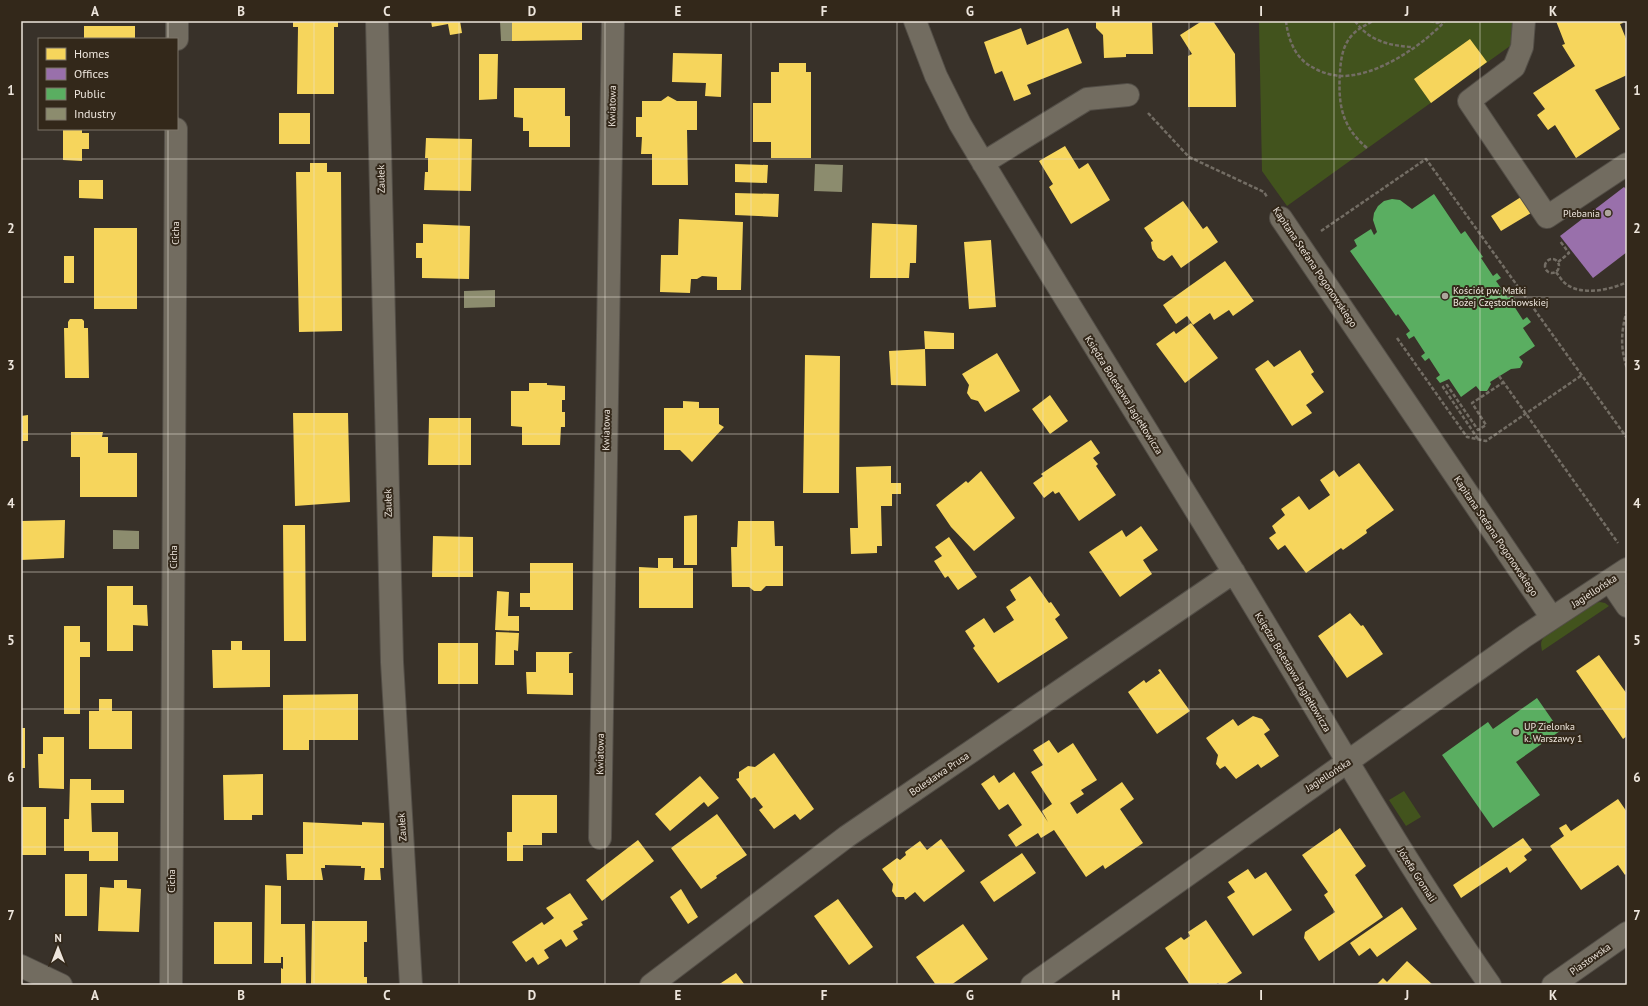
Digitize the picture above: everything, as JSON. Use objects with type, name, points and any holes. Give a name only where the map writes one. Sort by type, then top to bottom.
[{"type":"street","points":[[177,21],[177,38]]},
{"type":"street","name":"Zaułek","points":[[377,21],[392,662],[411,985]]},
{"type":"street","name":"Kwiatowa","points":[[600,838],[613,21]]},
{"type":"street","name":"Księdza Bolesława Jagiełłowicza","points":[[915,21],[936,76],[960,124],[1234,572],[1346,763]]},
{"type":"street","points":[[1524,21],[1522,47],[1514,67],[1468,100],[1547,216],[1627,164]]},
{"type":"street","points":[[983,163],[1087,98],[1128,95]]},
{"type":"street","name":"Cicha","points":[[171,985],[176,130]]},
{"type":"street","name":"Kapitana Stefana Pogonowskiego","points":[[1281,218],[1552,618]]},
{"type":"street","name":"Bolesława Prusa","points":[[651,985],[846,837],[1234,572]]},
{"type":"street","points":[[1618,575],[1627,606]]},
{"type":"street","name":"Jagiellońska","points":[[1032,985],[1314,783],[1346,763],[1552,618],[1618,575]]},
{"type":"street","name":"Józefa Gromali","points":[[1346,763],[1425,888],[1490,985]]},
{"type":"street","name":"Piastowska","points":[[1553,985],[1627,932]]},
{"type":"street","points":[[21,966],[60,985]]},
{"type":"path","points":[[1286,21],[1291,44],[1298,56],[1307,65],[1329,75],[1352,76],[1365,73],[1385,64],[1414,47],[1429,37],[1444,21]]},
{"type":"path","points":[[1355,21],[1360,28],[1370,36],[1384,43],[1396,46],[1414,47]]},
{"type":"path","points":[[1367,148],[1356,138],[1344,118],[1339,96],[1343,50],[1349,39],[1360,28],[1373,21]]},
{"type":"path","points":[[1430,21],[1437,23],[1444,21]]},
{"type":"path","name":"Kapitana Stefana Pogonowskiego","points":[[1128,95],[1150,114],[1189,157],[1264,192],[1281,218]]},
{"type":"path","points":[[1325,236],[1321,230],[1426,159],[1627,438]]},
{"type":"path","points":[[1556,272],[1559,266],[1558,262],[1550,259],[1545,265],[1546,269],[1550,272],[1556,272],[1570,286],[1587,291],[1606,289],[1627,282]]},
{"type":"path","points":[[1627,310],[1623,324],[1621,341],[1627,368]]},
{"type":"path","points":[[1394,333],[1467,436],[1486,441],[1582,375]]},
{"type":"path","points":[[1499,376],[1618,543]]},
{"type":"path","points":[[1478,439],[1443,387],[1447,385],[1478,430],[1486,425],[1472,403],[1504,382]]},
{"type":"green space","points":[[1259,21],[1520,21],[1517,41],[1287,206],[1262,171]]},
{"type":"green space","points":[[1600,602],[1609,606],[1542,651],[1541,642],[1544,637],[1594,603]]},
{"type":"green space","points":[[1404,791],[1421,817],[1406,826],[1389,800]]},
{"type":"building: Homes","points":[[293,21],[338,21],[338,27],[334,27],[334,94],[297,94],[298,27],[293,27]]},
{"type":"building: Homes","points":[[431,21],[460,21],[462,33],[450,35],[448,24],[432,27]]},
{"type":"building: Homes","points":[[512,21],[582,21],[582,40],[512,41]]},
{"type":"building: Homes","points":[[1096,21],[1152,21],[1153,54],[1126,54],[1126,57],[1104,58],[1103,35],[1096,28]]},
{"type":"building: Homes","points":[[1202,21],[1213,21],[1235,54],[1236,107],[1188,107],[1188,56],[1192,54],[1180,35]]},
{"type":"building: Homes","points":[[1556,21],[1622,21],[1623,23],[1620,24],[1627,41],[1627,75],[1595,90],[1620,129],[1576,158],[1555,125],[1548,130],[1537,115],[1545,109],[1533,93],[1575,66],[1562,45],[1565,44]]},
{"type":"building: Homes","points":[[84,26],[135,26],[135,38],[84,38]]},
{"type":"building: Homes","points":[[1021,28],[1027,45],[1068,28],[1082,63],[1027,85],[1031,94],[1014,101],[1002,71],[995,74],[984,42]]},
{"type":"building: Homes","points":[[1470,39],[1487,62],[1431,103],[1414,79]]},
{"type":"building: Homes","points":[[673,53],[722,54],[721,97],[705,96],[706,83],[672,82]]},
{"type":"building: Homes","points":[[479,54],[498,54],[497,99],[479,100]]},
{"type":"building: Homes","points":[[779,63],[806,63],[806,72],[811,72],[811,158],[771,158],[771,142],[753,142],[753,103],[771,103],[771,72],[779,72]]},
{"type":"building: Homes","points":[[514,88],[565,88],[565,116],[570,116],[570,147],[529,147],[529,131],[523,131],[523,118],[514,117]]},
{"type":"building: Homes","points":[[668,96],[677,101],[697,101],[697,130],[687,130],[688,185],[652,185],[652,154],[641,154],[642,137],[636,137],[636,117],[642,117],[642,101],[661,101]]},
{"type":"building: Homes","points":[[279,113],[310,113],[310,144],[279,144]]},
{"type":"building: Homes","points":[[63,130],[82,130],[82,133],[89,133],[89,149],[82,149],[82,161],[63,160]]},
{"type":"building: Homes","points":[[426,138],[472,139],[471,191],[424,190],[425,172],[428,172],[428,158],[425,158]]},
{"type":"building: Homes","points":[[1065,146],[1079,169],[1088,163],[1110,200],[1071,224],[1049,187],[1053,184],[1039,161]]},
{"type":"building: Homes","points":[[310,163],[327,163],[327,172],[341,172],[342,331],[299,332],[296,172],[310,172]]},
{"type":"building: Homes","points":[[735,164],[768,165],[767,183],[735,182]]},
{"type":"building: Homes","points":[[79,180],[103,180],[103,199],[79,198]]},
{"type":"building: Homes","points":[[735,193],[779,194],[778,217],[735,215]]},
{"type":"building: Homes","points":[[1521,197],[1531,213],[1501,231],[1491,216]]},
{"type":"building: Homes","points":[[1183,201],[1203,229],[1207,226],[1218,242],[1181,268],[1172,255],[1164,261],[1158,258],[1152,249],[1151,242],[1153,241],[1144,228]]},
{"type":"building: Homes","points":[[679,219],[743,222],[741,290],[717,290],[717,277],[702,276],[697,279],[691,279],[690,293],[660,292],[661,255],[678,255]]},
{"type":"building: Homes","points":[[872,223],[917,225],[916,263],[910,263],[909,278],[870,278]]},
{"type":"building: Homes","points":[[423,224],[470,226],[469,279],[422,278],[422,258],[416,258],[416,243],[423,243]]},
{"type":"building: Homes","points":[[94,228],[137,228],[137,309],[94,309]]},
{"type":"building: Homes","points":[[991,240],[996,307],[969,309],[964,242]]},
{"type":"building: Homes","points":[[64,256],[74,256],[74,283],[64,283]]},
{"type":"building: Homes","points":[[1225,261],[1254,301],[1233,316],[1229,310],[1214,320],[1210,313],[1193,325],[1187,316],[1176,324],[1163,305]]},
{"type":"building: Homes","points":[[70,319],[82,319],[84,321],[84,328],[88,328],[89,378],[65,378],[64,328],[68,328],[68,322]]},
{"type":"building: Homes","points":[[1191,323],[1218,358],[1185,383],[1156,344],[1174,331],[1176,334]]},
{"type":"building: Homes","points":[[924,331],[954,333],[954,349],[925,349]]},
{"type":"building: Homes","points":[[925,349],[926,386],[891,385],[889,351]]},
{"type":"building: Homes","points":[[1300,350],[1314,372],[1311,374],[1324,392],[1306,405],[1312,413],[1292,426],[1255,369],[1268,360],[1274,367]]},
{"type":"building: Homes","points":[[997,353],[1020,391],[985,412],[978,401],[971,399],[967,393],[969,385],[962,374]]},
{"type":"building: Homes","points":[[805,355],[840,356],[839,493],[803,493]]},
{"type":"building: Homes","points":[[529,383],[547,383],[547,385],[565,386],[565,400],[562,400],[562,412],[565,412],[565,427],[561,427],[560,445],[522,445],[522,427],[511,426],[511,391],[529,391]]},
{"type":"building: Homes","points":[[1050,395],[1068,421],[1050,434],[1032,409]]},
{"type":"building: Homes","points":[[683,401],[699,402],[699,408],[719,408],[719,424],[724,427],[692,462],[680,450],[664,450],[664,408],[683,408]]},
{"type":"building: Homes","points":[[293,413],[348,413],[350,502],[295,506]]},
{"type":"building: Homes","points":[[28,415],[28,441],[21,441],[21,416]]},
{"type":"building: Homes","points":[[429,418],[471,418],[471,465],[428,465]]},
{"type":"building: Homes","points":[[71,432],[103,432],[102,437],[108,437],[108,453],[137,453],[137,497],[80,497],[80,457],[71,457]]},
{"type":"building: Homes","points":[[1091,440],[1100,453],[1093,458],[1098,464],[1096,466],[1116,495],[1079,521],[1059,492],[1055,494],[1053,491],[1044,498],[1033,483],[1043,476],[1041,474]]},
{"type":"building: Homes","points":[[1359,463],[1394,510],[1366,530],[1367,533],[1343,550],[1341,548],[1306,573],[1285,545],[1278,550],[1269,538],[1276,533],[1272,526],[1285,515],[1281,509],[1299,496],[1309,510],[1330,495],[1320,480],[1334,470],[1339,477]]},
{"type":"building: Homes","points":[[891,466],[891,483],[901,483],[901,494],[892,494],[892,506],[881,506],[882,546],[877,546],[877,553],[851,554],[850,528],[858,528],[856,467]]},
{"type":"building: Homes","points":[[981,471],[1015,518],[974,551],[951,527],[936,505],[966,481],[968,483]]},
{"type":"building: Homes","points":[[697,515],[697,565],[684,565],[684,516]]},
{"type":"building: Homes","points":[[65,520],[64,558],[21,560],[21,521]]},
{"type":"building: Homes","points":[[738,521],[774,521],[775,546],[783,546],[783,586],[766,586],[761,591],[754,591],[749,587],[732,587],[731,547],[737,547]]},
{"type":"building: Homes","points":[[283,525],[305,525],[306,641],[284,641]]},
{"type":"building: Homes","points":[[1141,526],[1158,550],[1143,560],[1152,574],[1120,597],[1089,552],[1122,530],[1126,537]]},
{"type":"building: Homes","points":[[433,536],[473,537],[473,577],[432,577]]},
{"type":"building: Homes","points":[[949,537],[977,577],[958,590],[948,576],[945,578],[934,561],[942,556],[935,547]]},
{"type":"building: Homes","points":[[658,558],[673,558],[673,568],[693,568],[693,608],[639,608],[639,567],[658,568]]},
{"type":"building: Homes","points":[[530,563],[573,563],[573,610],[530,610],[530,607],[520,607],[520,593],[530,593]]},
{"type":"building: Homes","points":[[1030,576],[1049,603],[1051,602],[1060,615],[1055,619],[1068,638],[998,683],[973,648],[975,646],[965,631],[984,618],[994,633],[1014,620],[1006,607],[1016,600],[1010,590]]},
{"type":"building: Homes","points":[[107,586],[133,586],[133,605],[147,605],[148,626],[133,625],[133,651],[107,651]]},
{"type":"building: Homes","points":[[497,591],[509,592],[508,616],[519,616],[519,631],[495,630]]},
{"type":"building: Homes","points":[[1350,613],[1361,626],[1363,625],[1383,654],[1347,678],[1318,636]]},
{"type":"building: Homes","points":[[64,626],[80,626],[80,642],[90,642],[90,657],[80,657],[80,714],[64,714]]},
{"type":"building: Homes","points":[[496,632],[519,633],[518,651],[514,650],[514,665],[495,665]]},
{"type":"building: Homes","points":[[231,641],[242,641],[242,650],[270,650],[270,687],[213,688],[212,650],[231,650]]},
{"type":"building: Homes","points":[[438,643],[478,643],[478,684],[438,684]]},
{"type":"building: Homes","points":[[536,652],[573,652],[569,654],[569,673],[573,673],[573,695],[527,694],[526,672],[536,672]]},
{"type":"building: Homes","points":[[1599,655],[1627,694],[1627,736],[1623,739],[1576,671]]},
{"type":"building: Homes","points":[[1160,669],[1190,711],[1157,734],[1128,692],[1144,680],[1146,683],[1160,673],[1158,670]]},
{"type":"building: Homes","points":[[358,694],[358,740],[309,740],[309,750],[283,750],[283,695]]},
{"type":"building: Homes","points":[[99,699],[112,699],[112,711],[132,711],[132,749],[89,749],[89,711],[99,711]]},
{"type":"building: Homes","points":[[1253,716],[1262,719],[1270,730],[1264,734],[1279,756],[1261,768],[1258,764],[1236,779],[1225,766],[1220,769],[1216,764],[1218,755],[1206,738],[1233,719],[1238,726]]},
{"type":"building: Homes","points":[[21,728],[25,728],[25,768],[21,768]]},
{"type":"building: Homes","points":[[43,737],[64,737],[64,789],[39,788],[38,754],[43,754]]},
{"type":"building: Homes","points":[[1049,740],[1058,753],[1073,743],[1097,780],[1081,790],[1084,794],[1070,803],[1077,814],[1122,782],[1134,799],[1120,809],[1143,843],[1105,869],[1103,865],[1086,877],[1054,830],[1041,838],[1038,833],[1016,847],[1008,835],[1022,825],[1008,804],[999,810],[981,784],[994,775],[999,783],[1014,772],[1048,822],[1042,811],[1052,804],[1031,772],[1043,765],[1033,750]]},
{"type":"building: Homes","points":[[774,753],[814,809],[800,820],[795,814],[774,829],[759,810],[763,807],[755,797],[751,799],[736,779],[739,778],[739,772],[748,766],[755,767]]},
{"type":"building: Homes","points":[[263,774],[263,815],[252,815],[252,820],[224,820],[223,775]]},
{"type":"building: Homes","points":[[700,776],[719,798],[708,807],[704,802],[670,831],[655,814]]},
{"type":"building: Homes","points":[[70,779],[91,779],[91,790],[124,790],[124,803],[91,803],[92,832],[118,832],[118,861],[89,861],[89,851],[64,851],[64,819],[69,819]]},
{"type":"building: Homes","points":[[512,795],[557,795],[557,833],[542,833],[542,845],[523,845],[523,861],[507,861],[507,832],[512,832]]},
{"type":"building: Homes","points":[[1618,799],[1627,812],[1627,873],[1625,875],[1618,865],[1581,890],[1550,846],[1564,836],[1559,828],[1566,824],[1571,831]]},
{"type":"building: Homes","points":[[21,807],[46,807],[46,855],[21,855]]},
{"type":"building: Homes","points":[[717,814],[747,855],[716,876],[717,878],[701,889],[671,848]]},
{"type":"building: Homes","points":[[303,822],[362,825],[362,822],[384,823],[384,868],[380,868],[381,880],[364,880],[365,868],[361,868],[361,866],[325,865],[325,868],[321,868],[323,880],[287,880],[286,854],[303,854]]},
{"type":"building: Homes","points":[[1340,828],[1366,866],[1355,875],[1383,917],[1319,961],[1304,938],[1305,932],[1335,912],[1324,895],[1328,892],[1302,855]]},
{"type":"building: Homes","points":[[1523,838],[1532,850],[1524,856],[1527,860],[1510,873],[1507,867],[1461,898],[1453,885]]},
{"type":"building: Homes","points":[[941,839],[965,871],[924,902],[915,892],[905,900],[904,897],[896,897],[892,891],[893,884],[882,869],[897,858],[900,860],[906,855],[905,852],[920,841],[927,850]]},
{"type":"building: Homes","points":[[638,840],[654,861],[602,901],[586,880]]},
{"type":"building: Homes","points":[[1022,853],[1036,873],[994,902],[980,882]]},
{"type":"building: Homes","points":[[1248,869],[1255,879],[1266,872],[1292,910],[1253,936],[1227,897],[1235,892],[1228,882]]},
{"type":"building: Homes","points":[[65,874],[87,874],[87,916],[65,916]]},
{"type":"building: Homes","points":[[114,880],[127,880],[127,888],[141,889],[139,932],[98,931],[100,887],[114,888]]},
{"type":"building: Homes","points":[[265,885],[281,886],[281,924],[305,924],[306,985],[281,985],[281,968],[283,969],[283,957],[281,957],[281,963],[264,963]]},
{"type":"building: Homes","points":[[681,889],[698,917],[688,924],[670,897]]},
{"type":"building: Homes","points":[[570,893],[588,919],[581,922],[583,925],[573,931],[578,939],[566,947],[561,939],[544,950],[549,958],[538,965],[533,957],[526,962],[512,942],[542,922],[544,925],[554,918],[546,908]]},
{"type":"building: Homes","points":[[838,899],[873,947],[849,965],[814,916]]},
{"type":"building: Homes","points":[[1402,907],[1417,929],[1377,957],[1370,948],[1359,956],[1350,943]]},
{"type":"building: Homes","points":[[1206,920],[1242,973],[1224,985],[1220,985],[1218,983],[1215,985],[1190,985],[1165,948],[1181,937],[1184,940],[1190,936],[1188,932]]},
{"type":"building: Homes","points":[[312,921],[367,921],[367,942],[364,942],[364,977],[367,977],[367,985],[311,985]]},
{"type":"building: Homes","points":[[214,922],[252,922],[252,964],[214,964]]},
{"type":"building: Homes","points":[[963,924],[988,959],[951,985],[936,985],[916,957]]},
{"type":"building: Homes","points":[[1407,961],[1433,985],[1376,985],[1383,978],[1387,982]]},
{"type":"building: Homes","points":[[736,973],[745,985],[718,985]]},
{"type":"building: Offices","name":"Plebania","points":[[1624,187],[1627,190],[1627,252],[1593,278],[1560,236]]},
{"type":"building: Public","name":"Kościół pw. Matki Bożej Częstochowskiej","points":[[1434,194],[1461,234],[1465,231],[1483,257],[1481,258],[1493,276],[1497,273],[1501,278],[1496,281],[1508,298],[1512,295],[1516,300],[1512,303],[1523,320],[1527,317],[1531,322],[1523,328],[1535,346],[1519,357],[1523,362],[1520,368],[1511,369],[1490,382],[1491,384],[1487,391],[1480,391],[1476,386],[1461,397],[1449,379],[1440,383],[1436,378],[1440,375],[1429,358],[1425,361],[1421,356],[1425,353],[1414,336],[1409,339],[1406,334],[1410,331],[1398,314],[1396,316],[1350,251],[1357,246],[1354,240],[1371,229],[1374,235],[1377,232],[1373,220],[1374,213],[1378,206],[1384,201],[1392,199],[1400,200],[1412,209]]},
{"type":"building: Public","points":[[1537,698],[1560,731],[1516,762],[1540,795],[1493,828],[1442,755],[1488,722],[1493,729]]},
{"type":"building: Industry","points":[[500,21],[512,21],[512,41],[501,41]]},
{"type":"building: Industry","points":[[815,164],[843,165],[842,192],[814,191]]},
{"type":"building: Industry","points":[[495,290],[495,307],[464,308],[464,291]]},
{"type":"building: Industry","points":[[113,530],[139,531],[139,549],[113,549]]},
{"type":"place","name":"Plebania","points":[[1608,213]]},
{"type":"place","name":"Kościół pw. Matki Bożej Częstochowskiej","points":[[1445,296]]},
{"type":"place","name":"UP Zielonka k. Warszawy 1","points":[[1516,732]]}]
